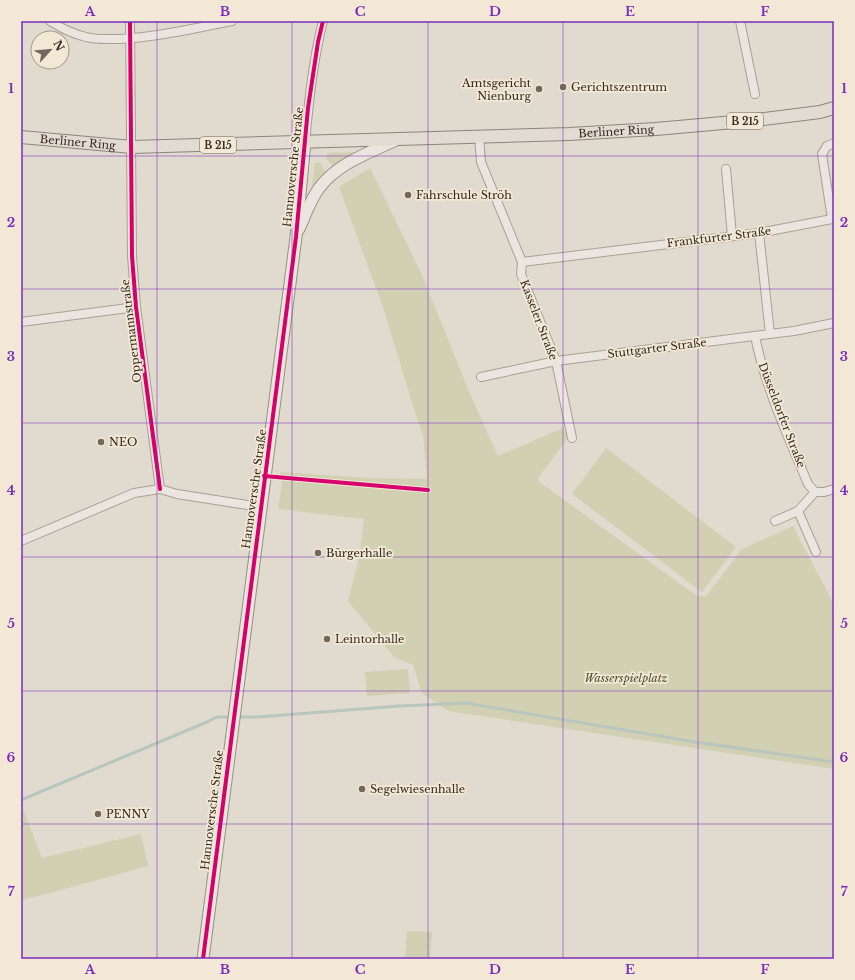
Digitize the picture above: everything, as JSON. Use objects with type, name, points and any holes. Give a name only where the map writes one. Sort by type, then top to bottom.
[{"type":"main road","name":"Berliner Ring","points":[[21,137],[132,147],[398,139],[656,129],[756,120],[820,112],[834,108]]},
{"type":"street","points":[[50,21],[77,34],[95,39],[143,38],[232,21]]},
{"type":"street","name":"Oppermannstraße","points":[[130,21],[132,256],[136,307],[160,489]]},
{"type":"street","name":"Hannoversche Straße","points":[[203,959],[260,506],[296,237],[314,62],[323,21]]},
{"type":"street","points":[[740,21],[755,94]]},
{"type":"street","name":"Kasseler Straße","points":[[479,136],[482,162],[522,262],[521,274],[556,361],[572,438]]},
{"type":"street","name":"Berliner Ring","points":[[296,237],[319,188],[332,173],[349,162],[398,139]]},
{"type":"street","name":"Frankfurter Straße","points":[[522,262],[759,233],[832,219],[822,154],[827,146],[834,143]]},
{"type":"street","points":[[726,169],[732,236]]},
{"type":"street","points":[[759,233],[770,334]]},
{"type":"street","points":[[21,322],[136,307]]},
{"type":"street","name":"Stuttgarter Straße","points":[[481,377],[556,361],[794,331],[834,323]]},
{"type":"street","name":"Düsseldorfer Straße","points":[[755,336],[758,354],[774,401],[808,484],[815,492]]},
{"type":"street","points":[[21,541],[134,493],[160,489],[177,494],[260,506]]},
{"type":"street","points":[[775,521],[798,511],[815,492],[824,492],[834,489]]},
{"type":"street","points":[[798,511],[816,552]]},
{"type":"green space","points":[[360,152],[334,167],[326,158],[327,154],[329,153]]},
{"type":"green space","points":[[315,163],[320,163],[327,174],[311,192]]},
{"type":"green space","name":"Wasserspielplatz","points":[[370,168],[422,275],[470,394],[498,456],[563,428],[568,438],[539,477],[538,481],[697,596],[706,596],[742,549],[793,526],[832,601],[834,600],[834,769],[448,711],[422,693],[413,665],[394,657],[348,601],[360,553],[364,519],[278,509],[282,484],[280,472],[369,478],[427,479],[423,435],[384,310],[339,187]]},
{"type":"green space","points":[[606,448],[736,547],[702,592],[572,494]]},
{"type":"green space","points":[[408,669],[410,693],[367,696],[365,672]]},
{"type":"green space","points":[[21,809],[23,809],[42,858],[141,834],[148,866],[21,900]]},
{"type":"green space","points":[[407,931],[432,932],[430,959],[405,959]]},
{"type":"waterway","points":[[21,800],[217,717],[258,717],[399,706],[466,703],[689,741],[834,762]]},
{"type":"cycle path","points":[[130,21],[132,256],[136,307],[160,489]]},
{"type":"cycle path","points":[[203,959],[296,237],[308,108],[318,42],[323,21]]},
{"type":"cycle path","points":[[264,476],[428,490]]},
{"type":"place","name":"Gerichtszentrum","points":[[563,87]]},
{"type":"place","name":"Amtsgericht Nienburg","points":[[539,89]]},
{"type":"place","name":"Fahrschule Ströh","points":[[408,195]]},
{"type":"place","name":"NEO","points":[[101,442]]},
{"type":"place","name":"Bürgerhalle","points":[[318,553]]},
{"type":"place","name":"Leintorhalle","points":[[327,639]]},
{"type":"place","name":"Segelwiesenhalle","points":[[362,789]]},
{"type":"place","name":"PENNY","points":[[98,814]]}]
